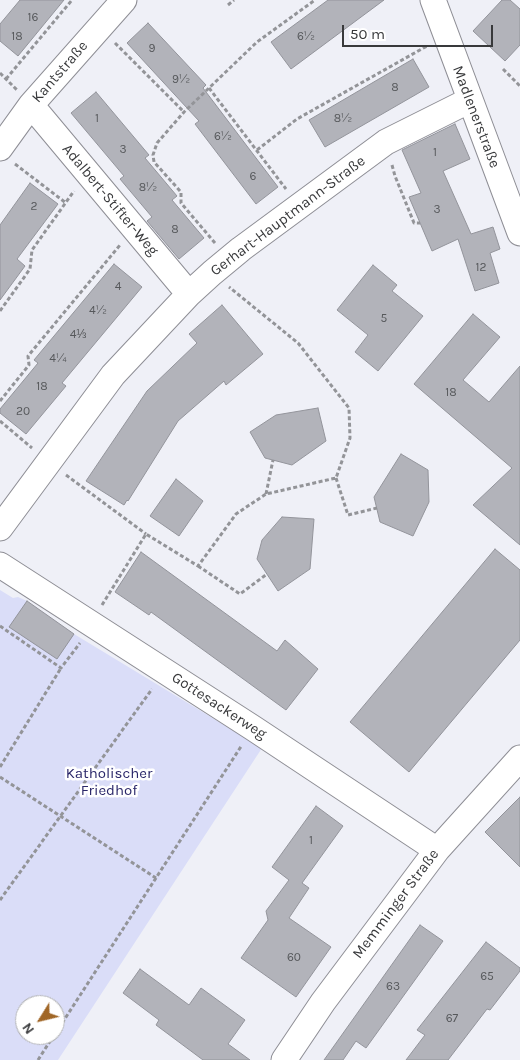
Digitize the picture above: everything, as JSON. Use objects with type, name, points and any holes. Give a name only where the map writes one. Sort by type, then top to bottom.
[{"type":"street","name":"Kantstraße","points":[[7,156],[31,105],[124,0]]},
{"type":"street","name":"Madlenerstraße","points":[[433,0],[520,233]]},
{"type":"street","name":"Gerhart-Hauptmann-Straße","points":[[0,528],[114,375],[189,294],[220,266],[386,142],[470,100]]},
{"type":"street","name":"Adalbert-Stifter-Weg","points":[[31,105],[189,294]]},
{"type":"street","name":"Gottesackerweg","points":[[0,565],[86,631],[437,850]]},
{"type":"street","name":"Memminger Straße","points":[[284,1060],[333,988],[437,850],[520,758]]},
{"type":"path","points":[[6,79],[72,0]]},
{"type":"path","points":[[228,5],[234,0]]},
{"type":"path","points":[[315,0],[257,42],[184,112],[157,143],[153,155],[154,162],[181,192],[181,203],[192,216],[220,266],[298,343],[349,408],[350,438],[336,478],[348,515],[377,508]]},
{"type":"path","points":[[100,27],[184,112]]},
{"type":"path","points":[[257,150],[297,119],[446,36]]},
{"type":"path","points":[[503,69],[520,86]]},
{"type":"path","points":[[209,88],[299,206]]},
{"type":"path","points":[[386,142],[394,176],[414,223],[420,223]]},
{"type":"path","points":[[7,156],[66,203]]},
{"type":"path","points":[[0,311],[30,269],[32,250],[88,172]]},
{"type":"path","points":[[160,177],[164,173]]},
{"type":"path","points":[[188,220],[192,216]]},
{"type":"path","points":[[0,401],[29,365],[28,356],[134,228]]},
{"type":"path","points":[[0,421],[48,462],[146,534],[240,594],[267,574]]},
{"type":"path","points":[[266,494],[273,460]]},
{"type":"path","points":[[198,566],[236,514],[266,494],[336,478]]},
{"type":"path","points":[[0,767],[146,534]]},
{"type":"path","points":[[0,626],[61,668]]},
{"type":"path","points":[[0,900],[152,689]]},
{"type":"path","points":[[65,1019],[243,743]]},
{"type":"path","points":[[0,777],[156,878]]},
{"type":"path","points":[[38,1060],[48,1045]]},
{"type":"green space","name":"Katholischer Friedhof","points":[[0,590],[13,598],[18,597],[27,601],[74,634],[262,748],[58,1060],[0,1060]]},
{"type":"building","points":[[20,0],[64,0],[18,56],[0,41],[0,24]]},
{"type":"building","points":[[328,0],[384,0],[291,69],[271,42]]},
{"type":"building","points":[[502,0],[510,0],[520,9],[520,45],[505,61],[473,31]]},
{"type":"building","points":[[148,23],[206,85],[203,88],[278,187],[256,204],[195,124],[199,121],[127,43]]},
{"type":"building","points":[[413,59],[429,87],[325,147],[309,120]]},
{"type":"building","points":[[96,92],[149,155],[145,158],[177,196],[172,200],[204,238],[179,259],[147,221],[152,217],[120,179],[124,176],[71,113]]},
{"type":"building","points":[[455,124],[470,159],[443,171],[471,234],[493,227],[500,249],[490,253],[499,283],[475,291],[458,239],[432,251],[409,197],[421,193],[402,150]]},
{"type":"building","points":[[30,183],[58,204],[17,259],[25,266],[0,300],[0,225]]},
{"type":"building","points":[[114,264],[142,287],[62,383],[66,386],[26,434],[0,413],[0,409],[38,363],[34,360]]},
{"type":"building","points":[[373,265],[397,285],[392,291],[423,316],[378,371],[355,352],[368,335],[337,310]]},
{"type":"building","points":[[222,305],[263,354],[226,385],[224,381],[178,421],[124,505],[86,481],[147,391],[197,343],[189,334]]},
{"type":"building","points":[[473,314],[500,337],[463,380],[489,402],[520,366],[520,545],[473,505],[512,468],[414,384]]},
{"type":"building","points":[[318,408],[326,441],[292,465],[265,458],[250,432],[276,415]]},
{"type":"building","points":[[401,454],[428,470],[429,502],[413,536],[380,522],[374,497]]},
{"type":"building","points":[[176,479],[203,501],[179,536],[150,516]]},
{"type":"building","points":[[282,517],[314,519],[310,569],[278,591],[257,559],[262,540]]},
{"type":"building","points":[[495,549],[520,570],[520,640],[409,772],[350,722]]},
{"type":"building","points":[[141,552],[277,651],[285,640],[318,669],[286,710],[151,612],[149,615],[115,592]]},
{"type":"building","points":[[27,601],[74,634],[57,659],[9,627]]},
{"type":"building","points":[[520,797],[520,867],[485,832]]},
{"type":"building","points":[[316,806],[343,826],[302,883],[309,888],[289,918],[331,947],[296,997],[241,958],[268,920],[266,911],[289,880],[272,867]]},
{"type":"building","points":[[420,925],[443,941],[366,1048],[356,1041],[343,1060],[324,1060]]},
{"type":"building","points":[[486,942],[520,968],[520,971],[490,1010],[487,1009],[448,1060],[406,1060],[425,1035],[417,1030]]},
{"type":"building","points":[[140,969],[189,1005],[201,988],[245,1020],[228,1044],[250,1060],[203,1060],[156,1025],[159,1020],[123,993]]}]
